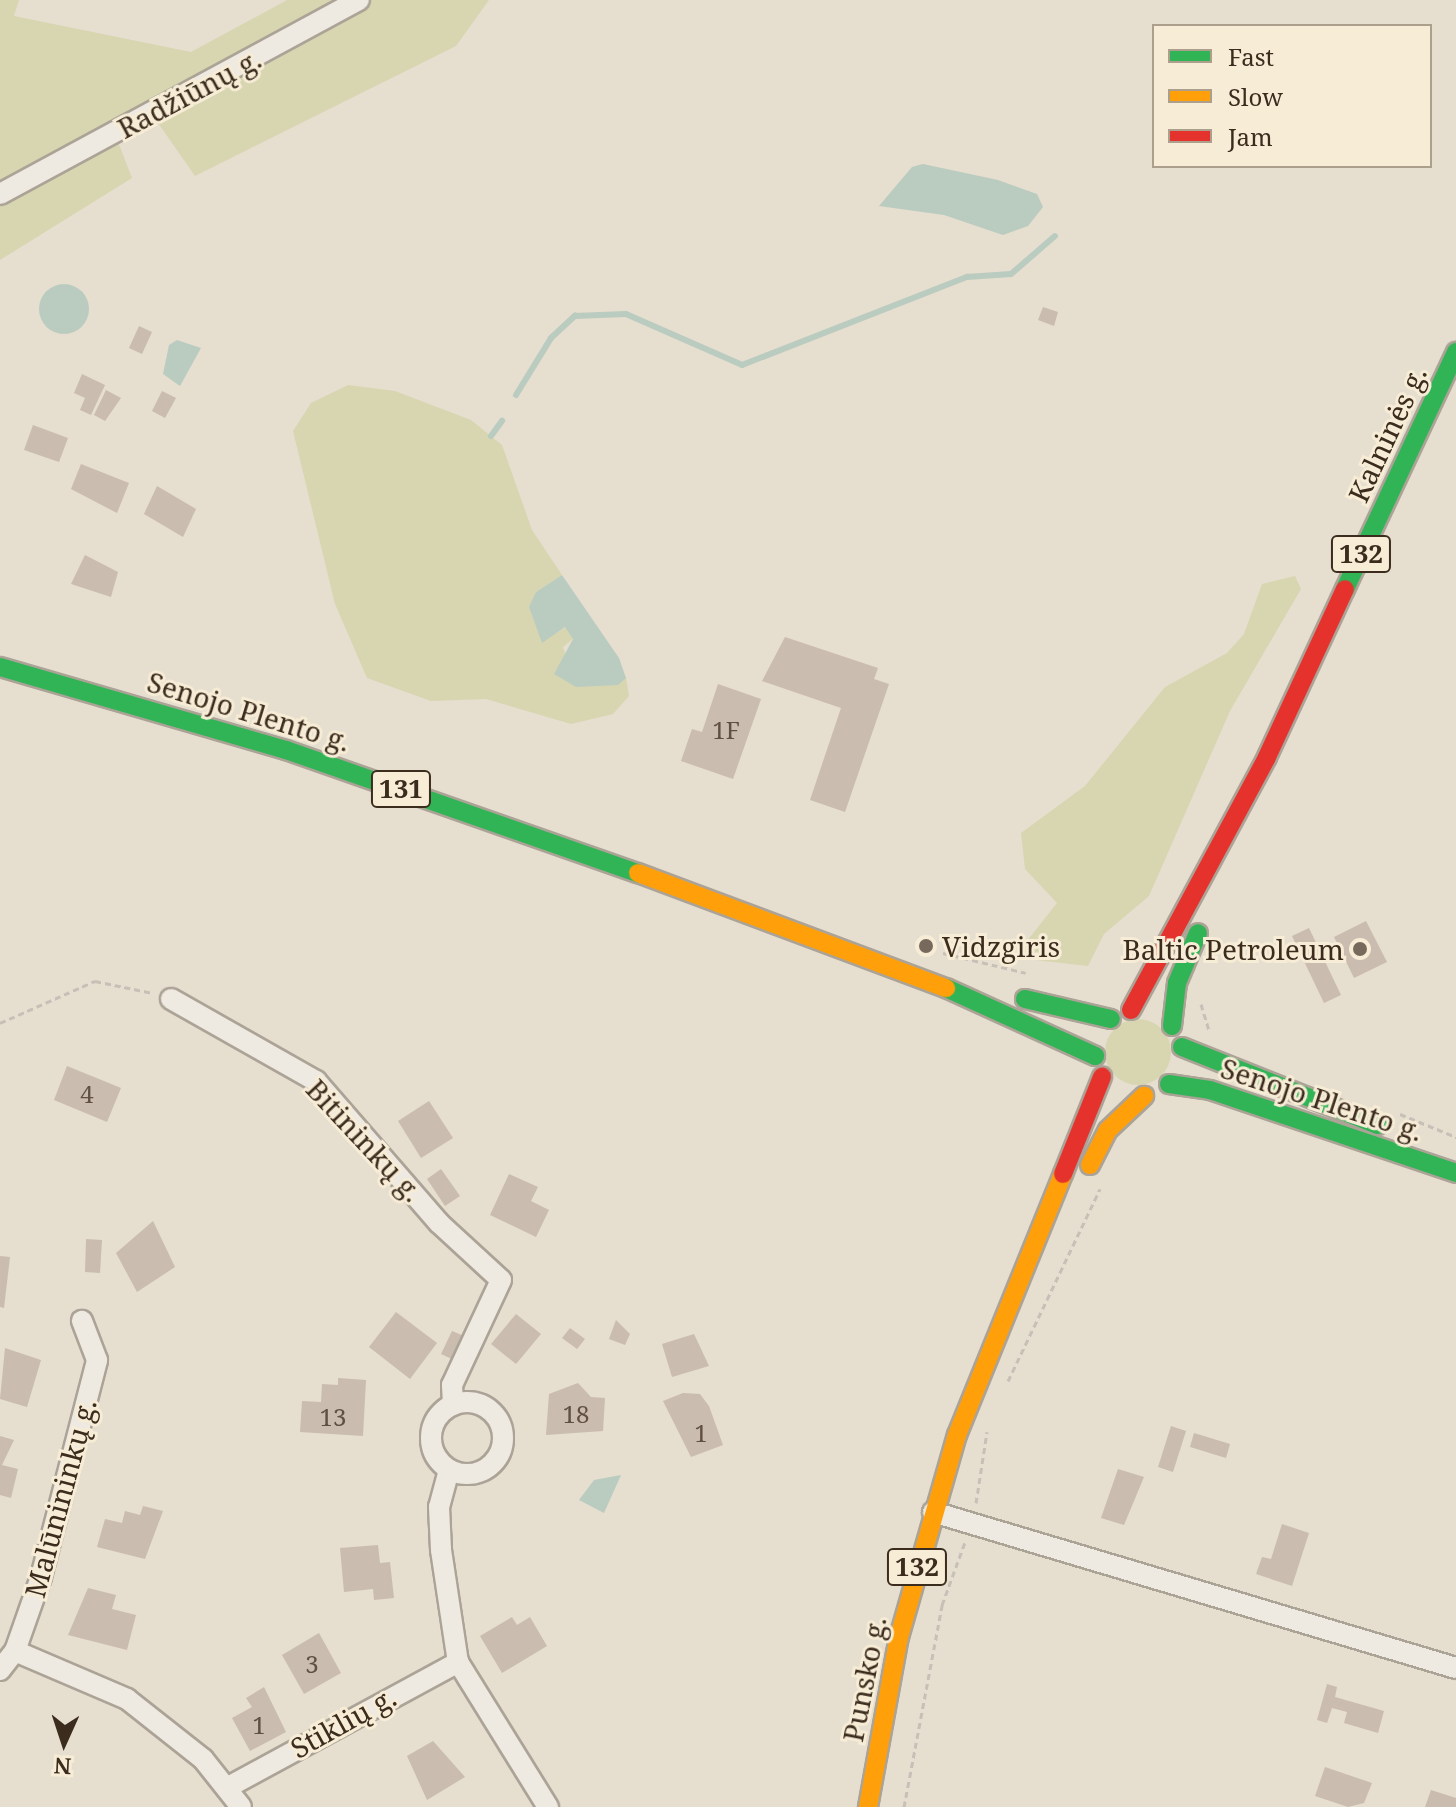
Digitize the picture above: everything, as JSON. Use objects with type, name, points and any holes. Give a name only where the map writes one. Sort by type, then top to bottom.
[{"type":"main road","name":"Kalninės g.","points":[[1131,1010],[1267,757],[1456,352]]},
{"type":"main road","name":"Senojo Plento g.","points":[[0,667],[286,750],[796,928],[1064,1013],[1111,1019]]},
{"type":"main road","name":"Kalninės g.","points":[[1172,1026],[1177,983],[1267,757]]},
{"type":"main road","name":"Senojo Plento g.","points":[[796,928],[1057,1033],[1095,1056]]},
{"type":"main road","points":[[1131,1010],[1172,1026],[1182,1047],[1169,1084],[1144,1096],[1114,1089],[1102,1077],[1095,1056],[1111,1019],[1131,1010]]},
{"type":"main road","name":"Senojo Plento g.","points":[[1182,1047],[1456,1153]]},
{"type":"main road","name":"Punsko g.","points":[[868,1807],[899,1637],[933,1512],[996,1336],[1102,1077]]},
{"type":"main road","name":"Senojo Plento g.","points":[[1169,1084],[1210,1090],[1456,1173]]},
{"type":"main road","name":"Punsko g.","points":[[996,1336],[1108,1130],[1144,1096]]},
{"type":"street","name":"Radžiūnų g.","points":[[9,189],[359,0]]},
{"type":"street","name":"Bitininkų g.","points":[[171,999],[316,1081],[439,1223],[501,1280],[452,1385],[453,1405]]},
{"type":"street","name":"Malūnininkų g.","points":[[0,1670],[15,1651],[97,1360],[82,1321]]},
{"type":"street","points":[[449,1470],[482,1472],[503,1446],[495,1414],[476,1402],[453,1405],[436,1420],[431,1442],[449,1470],[439,1507],[441,1550],[458,1662],[548,1807]]},
{"type":"street","points":[[933,1512],[1456,1668]]},
{"type":"street","points":[[15,1651],[127,1699],[230,1786],[241,1807]]},
{"type":"street","name":"Stiklių g.","points":[[230,1786],[458,1662]]},
{"type":"path","points":[[943,953],[980,956],[1037,977]]},
{"type":"path","points":[[0,1023],[95,981],[171,999]]},
{"type":"path","points":[[1177,983],[1200,1001],[1216,1038]]},
{"type":"path","points":[[1005,1388],[1105,1180]]},
{"type":"path","points":[[904,1807],[942,1605],[971,1522],[988,1428]]},
{"type":"green space","points":[[0,0],[19,0],[14,16],[191,52],[287,0],[489,0],[456,46],[195,176],[149,110],[113,129],[132,178],[0,260]]},
{"type":"green space","points":[[348,385],[395,391],[471,420],[502,445],[532,530],[562,575],[536,592],[541,642],[566,627],[573,639],[563,647],[576,687],[626,678],[629,696],[613,714],[571,724],[486,699],[431,701],[367,678],[335,604],[293,431],[311,403]]},
{"type":"green space","points":[[1295,576],[1301,589],[1230,711],[1149,896],[1104,934],[1088,966],[1027,959],[1023,946],[1057,903],[1025,869],[1021,833],[1085,786],[1165,687],[1227,653],[1244,634],[1262,584]]},
{"type":"green space","points":[[1138,1019],[1161,1029],[1171,1052],[1161,1075],[1138,1085],[1115,1075],[1105,1052],[1115,1029]]},
{"type":"shaded area","points":[[923,164],[998,180],[1037,194],[1043,207],[1028,226],[1003,235],[944,215],[879,206],[912,167]]},
{"type":"shaded area","points":[[64,284],[82,291],[89,309],[82,327],[64,334],[46,327],[39,309],[46,291]]},
{"type":"shaded area","points":[[177,340],[201,348],[180,386],[163,374],[169,345]]},
{"type":"shaded area","points":[[562,575],[619,658],[626,678],[618,685],[576,687],[554,674],[573,639],[565,627],[542,643],[529,607],[536,592]]},
{"type":"shaded area","points":[[621,1475],[604,1513],[579,1500],[594,1480]]},
{"type":"building","points":[[1043,307],[1058,312],[1054,326],[1038,320]]},
{"type":"building","points":[[139,326],[152,332],[142,354],[129,348]]},
{"type":"building","points":[[82,374],[105,385],[91,415],[80,410],[85,398],[74,393]]},
{"type":"building","points":[[106,390],[121,398],[105,421],[94,415]]},
{"type":"building","points":[[162,391],[176,398],[165,418],[152,411]]},
{"type":"building","points":[[33,425],[68,438],[59,462],[24,450]]},
{"type":"building","points":[[81,464],[129,483],[117,513],[71,489]]},
{"type":"building","points":[[157,486],[196,509],[183,537],[144,514]]},
{"type":"building","points":[[85,555],[118,572],[111,597],[71,584]]},
{"type":"building","points":[[785,637],[878,668],[874,679],[889,684],[845,812],[810,800],[841,708],[762,681]]},
{"type":"building","points":[[718,684],[761,699],[733,779],[681,761],[692,729],[702,732]]},
{"type":"building","name":"Baltic Petroleum","points":[[1366,921],[1387,962],[1354,978],[1334,937]]},
{"type":"building","points":[[1309,928],[1341,995],[1324,1003],[1292,936]]},
{"type":"building","points":[[67,1066],[121,1088],[107,1122],[54,1100]]},
{"type":"building","points":[[429,1101],[453,1138],[421,1158],[398,1121]]},
{"type":"building","points":[[441,1169],[460,1196],[445,1206],[427,1179]]},
{"type":"building","points":[[509,1174],[538,1187],[531,1201],[549,1210],[536,1237],[490,1215]]},
{"type":"building","points":[[153,1221],[175,1267],[137,1292],[116,1253]]},
{"type":"building","points":[[86,1239],[102,1240],[100,1273],[85,1272]]},
{"type":"building","points":[[0,1256],[10,1257],[4,1308],[0,1307]]},
{"type":"building","points":[[396,1312],[437,1343],[410,1379],[369,1347]]},
{"type":"building","points":[[516,1314],[541,1334],[516,1364],[491,1344]]},
{"type":"building","points":[[616,1320],[630,1334],[625,1345],[609,1339]]},
{"type":"building","points":[[570,1328],[585,1339],[577,1349],[562,1338]]},
{"type":"building","points":[[452,1331],[464,1336],[454,1360],[441,1354]]},
{"type":"building","points":[[694,1334],[709,1366],[672,1377],[662,1344]]},
{"type":"building","points":[[5,1348],[41,1360],[27,1407],[0,1399]]},
{"type":"building","points":[[338,1378],[366,1380],[363,1436],[300,1432],[302,1401],[321,1402],[322,1384],[338,1385]]},
{"type":"building","points":[[578,1383],[591,1397],[605,1398],[603,1431],[546,1435],[549,1394]]},
{"type":"building","points":[[683,1393],[700,1394],[709,1406],[723,1445],[691,1457],[663,1401]]},
{"type":"building","points":[[1171,1426],[1186,1431],[1173,1472],[1158,1467]]},
{"type":"building","points":[[1194,1433],[1230,1444],[1226,1458],[1190,1447]]},
{"type":"building","points":[[0,1436],[14,1440],[2,1465],[18,1469],[11,1498],[0,1495]]},
{"type":"building","points":[[1118,1469],[1144,1477],[1124,1525],[1101,1518]]},
{"type":"building","points":[[143,1506],[163,1511],[145,1559],[97,1547],[105,1519],[122,1523],[125,1511],[140,1515]]},
{"type":"building","points":[[1282,1524],[1309,1533],[1292,1586],[1256,1574],[1262,1557],[1271,1559]]},
{"type":"building","points":[[378,1545],[380,1563],[390,1562],[394,1598],[374,1600],[373,1589],[344,1592],[340,1548]]},
{"type":"building","points":[[88,1588],[116,1595],[112,1609],[136,1615],[127,1650],[68,1635]]},
{"type":"building","points":[[512,1617],[517,1625],[530,1617],[547,1646],[502,1673],[480,1636]]},
{"type":"building","points":[[319,1633],[341,1673],[304,1694],[282,1655]]},
{"type":"building","points":[[1327,1684],[1337,1687],[1335,1697],[1384,1711],[1378,1733],[1344,1723],[1347,1712],[1332,1708],[1327,1723],[1317,1720]]},
{"type":"building","points":[[264,1687],[286,1732],[250,1751],[232,1718],[252,1707],[246,1698]]},
{"type":"building","points":[[433,1741],[465,1777],[427,1800],[407,1756]]},
{"type":"building","points":[[1325,1767],[1372,1783],[1364,1803],[1348,1807],[1315,1796]]},
{"type":"building","points":[[1431,1790],[1456,1798],[1456,1807],[1425,1807]]},
{"type":"waterway","points":[[516,395],[551,338],[575,316],[626,314],[742,365],[967,277],[1011,274],[1055,236]]},
{"type":"waterway","points":[[491,436],[502,421]]},
{"type":"traffic: fast","points":[[1345,589],[1456,352]]},
{"type":"traffic: fast","points":[[0,667],[286,750],[638,873]]},
{"type":"traffic: fast","points":[[1172,1026],[1177,983],[1198,933]]},
{"type":"traffic: fast","points":[[946,988],[1095,1056]]},
{"type":"traffic: fast","points":[[1025,999],[1111,1019]]},
{"type":"traffic: fast","points":[[1182,1047],[1378,1125]]},
{"type":"traffic: fast","points":[[1169,1084],[1210,1090],[1456,1173]]},
{"type":"traffic: slow","points":[[638,873],[946,988]]},
{"type":"traffic: slow","points":[[1090,1165],[1108,1130],[1144,1096]]},
{"type":"traffic: slow","points":[[868,1807],[899,1637],[957,1435],[1063,1174]]},
{"type":"traffic: jam","points":[[1131,1010],[1267,757],[1345,589]]},
{"type":"traffic: jam","points":[[1063,1174],[1102,1077]]},
{"type":"place","name":"Vidzgiris","points":[[926,946]]},
{"type":"place","name":"Baltic Petroleum","points":[[1360,949]]}]
